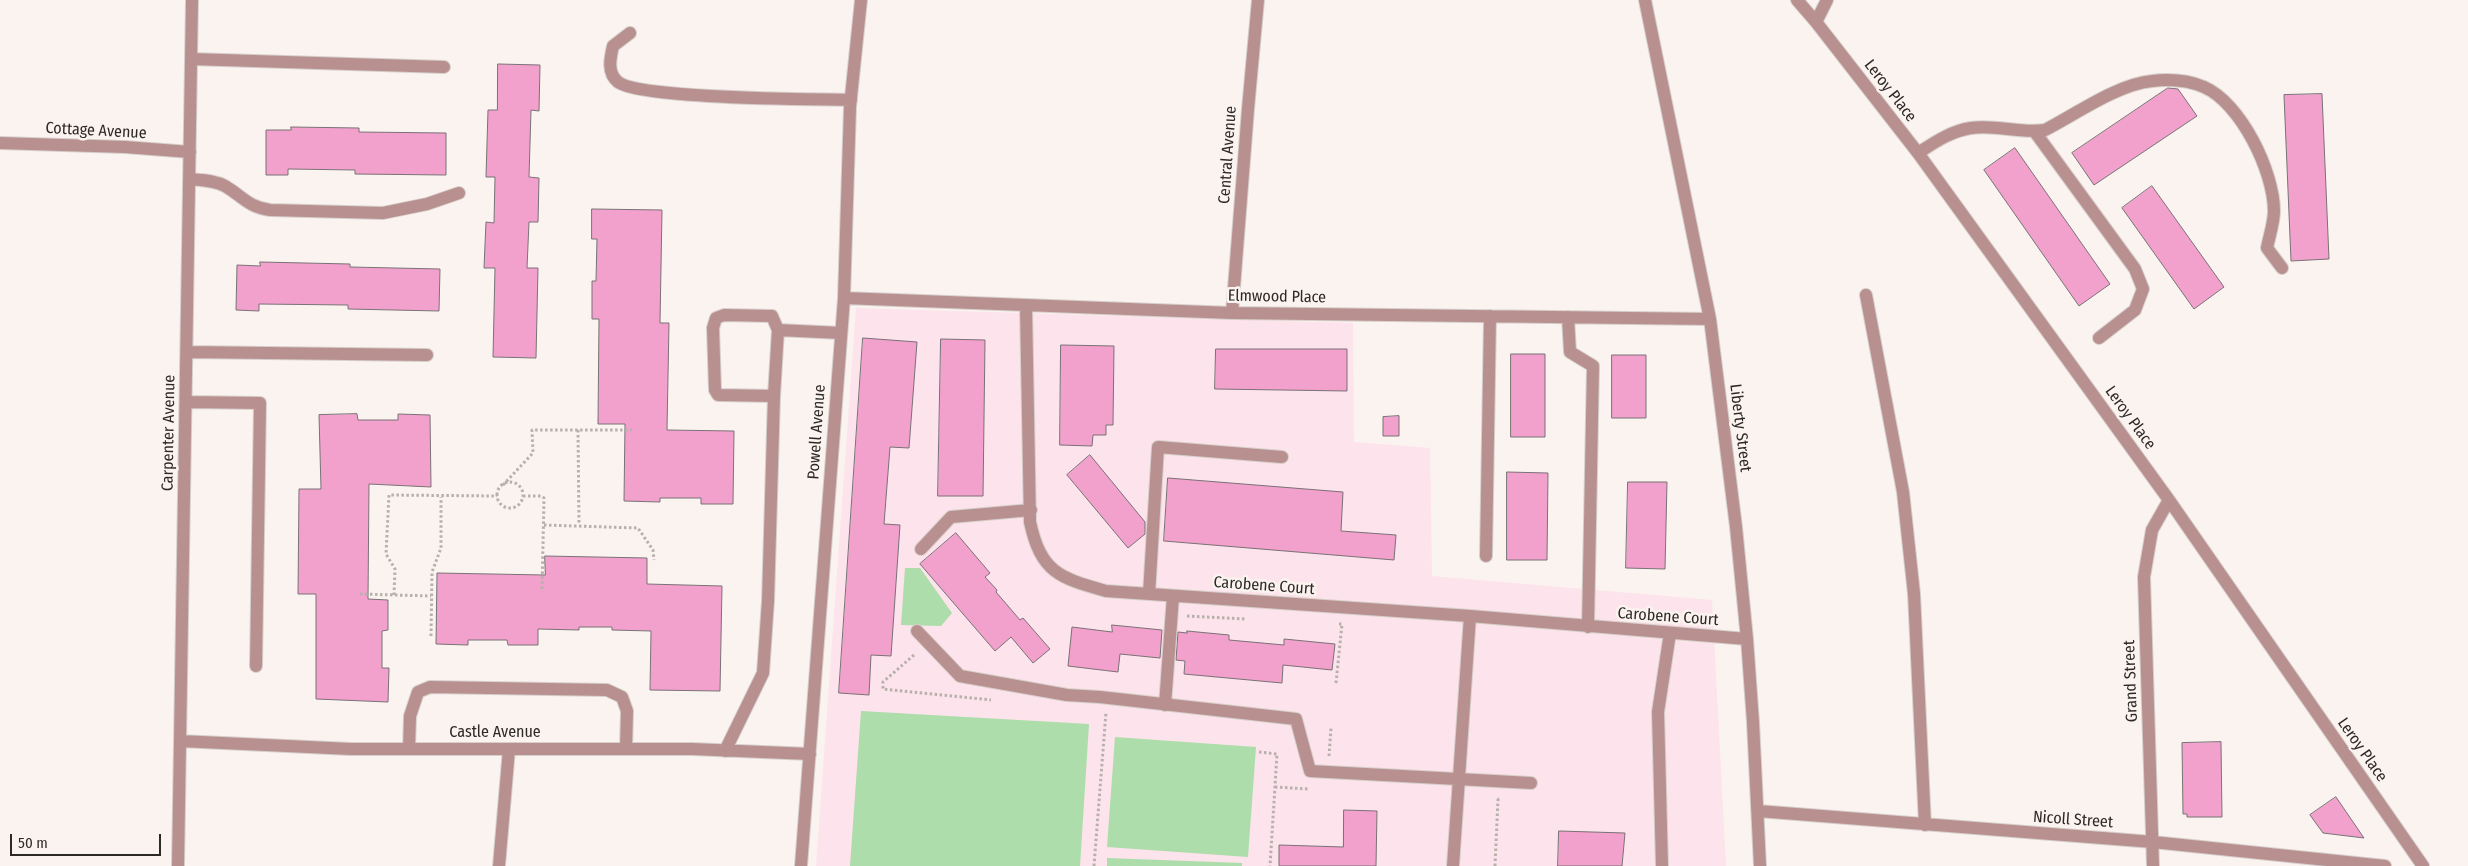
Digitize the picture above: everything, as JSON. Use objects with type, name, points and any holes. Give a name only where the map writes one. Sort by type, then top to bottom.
[{"type":"street","name":"Carpenter Avenue","points":[[178,866],[192,0]]},
{"type":"street","name":"Powell Avenue","points":[[802,866],[844,298],[851,100],[861,0]]},
{"type":"street","name":"Central Avenue","points":[[1232,313],[1258,0]]},
{"type":"street","name":"Liberty Street","points":[[1645,0],[1710,319],[1735,517],[1747,640],[1760,866]]},
{"type":"street","name":"Leroy Place","points":[[1796,0],[1816,22],[1918,153],[2169,500],[2422,866]]},
{"type":"street","points":[[1816,22],[1826,0]]},
{"type":"street","points":[[630,33],[612,46],[609,66],[616,81],[628,88],[667,93],[851,100]]},
{"type":"street","points":[[191,58],[444,67]]},
{"type":"street","points":[[1918,153],[1947,135],[1972,128],[2035,132],[2045,130],[2127,87],[2150,81],[2182,80],[2205,88],[2232,109],[2253,140],[2270,177],[2274,212],[2267,248],[2282,268]]},
{"type":"street","points":[[2035,132],[2135,269],[2143,289],[2135,310],[2099,338]]},
{"type":"street","name":"Cottage Avenue","points":[[0,143],[125,147],[190,152]]},
{"type":"street","points":[[190,179],[209,180],[223,185],[255,208],[270,210],[383,213],[427,204],[459,193]]},
{"type":"street","points":[[1866,296],[1903,492],[1914,594],[1925,825]]},
{"type":"street","name":"Elmwood Place","points":[[844,298],[1232,313],[1710,319]]},
{"type":"street","name":"Carobene Court","points":[[1026,306],[1030,522],[1034,542],[1046,564],[1068,580],[1106,591],[1470,616],[1747,640]]},
{"type":"street","points":[[725,751],[762,673],[768,602],[774,396],[778,330],[772,316],[724,315],[716,318],[713,328],[715,390],[718,395],[774,396]]},
{"type":"street","points":[[1486,556],[1490,316]]},
{"type":"street","points":[[1568,317],[1570,352],[1593,366],[1588,627]]},
{"type":"street","points":[[778,330],[841,332]]},
{"type":"street","points":[[187,352],[427,355]]},
{"type":"street","points":[[186,402],[260,403],[256,666]]},
{"type":"street","points":[[1149,594],[1158,447],[1282,457]]},
{"type":"street","name":"Grand Street","points":[[2153,866],[2144,577],[2152,530],[2169,500]]},
{"type":"street","points":[[921,549],[951,517],[1031,510]]},
{"type":"street","points":[[1165,705],[1173,596]]},
{"type":"street","points":[[1453,866],[1470,616]]},
{"type":"street","points":[[917,631],[960,676],[1067,695],[1296,719],[1310,771],[1531,783]]},
{"type":"street","points":[[1662,866],[1658,712],[1670,633]]},
{"type":"street","points":[[409,748],[410,716],[418,692],[430,687],[607,690],[622,697],[627,711],[626,749]]},
{"type":"street","name":"Castle Avenue","points":[[180,741],[351,748],[626,749],[810,754]]},
{"type":"street","points":[[499,866],[508,749]]},
{"type":"street","name":"Nicoll Street","points":[[1758,811],[2153,842],[2385,866]]},
{"type":"path","points":[[523,496],[516,506],[508,508],[500,504],[497,496],[503,485],[532,453],[532,430],[632,430]]},
{"type":"path","points":[[578,430],[579,525]]},
{"type":"path","points":[[503,485],[510,482],[518,485],[523,496]]},
{"type":"path","points":[[394,595],[395,569],[386,554],[389,495],[442,497],[497,496]]},
{"type":"path","points":[[523,496],[541,496],[544,498],[542,590]]},
{"type":"path","points":[[431,636],[432,572],[442,548],[442,497]]},
{"type":"path","points":[[544,525],[638,528],[653,550],[654,560]]},
{"type":"path","points":[[360,594],[431,596]]},
{"type":"path","points":[[1185,625],[1186,616],[1254,619]]},
{"type":"path","points":[[1332,624],[1342,624],[1336,683]]},
{"type":"path","points":[[1094,866],[1106,711]]},
{"type":"path","points":[[1328,762],[1331,728]]},
{"type":"path","points":[[1259,752],[1277,754],[1270,866]]},
{"type":"path","points":[[1275,787],[1310,789]]},
{"type":"path","points":[[1490,799],[1498,799],[1495,866]]},
{"type":"shaded area","points":[[856,308],[1353,323],[1354,442],[1430,448],[1432,576],[1712,600],[1726,866],[816,866]]},
{"type":"green space","points":[[905,568],[920,568],[952,613],[941,626],[901,625]]},
{"type":"green space","points":[[861,711],[1089,724],[1080,866],[850,866]]},
{"type":"green space","points":[[1115,737],[1256,747],[1248,857],[1107,847]]},
{"type":"green space","points":[[1107,858],[1242,863],[1242,866],[1107,866]]},
{"type":"building","points":[[498,64],[540,65],[539,111],[531,110],[529,177],[539,178],[538,222],[529,222],[527,268],[538,268],[536,358],[493,357],[495,268],[484,268],[486,222],[494,223],[495,177],[486,177],[488,110],[497,110]]},
{"type":"building","points":[[2168,88],[2178,89],[2197,116],[2094,185],[2072,153]]},
{"type":"building","points":[[2322,94],[2329,259],[2291,261],[2284,95]]},
{"type":"building","points":[[291,127],[359,128],[359,132],[446,133],[446,175],[355,174],[355,170],[288,169],[288,175],[266,175],[266,130],[291,130]]},
{"type":"building","points":[[2015,148],[2110,284],[2079,306],[1984,170]]},
{"type":"building","points":[[2152,186],[2224,287],[2194,309],[2122,208]]},
{"type":"building","points":[[592,209],[662,210],[660,323],[669,323],[667,430],[734,431],[733,504],[701,504],[701,498],[660,498],[660,502],[624,501],[625,424],[598,424],[599,319],[592,319],[592,281],[596,281],[597,239],[592,239]]},
{"type":"building","points":[[260,262],[440,269],[439,311],[348,309],[348,305],[259,304],[259,311],[236,310],[237,265],[260,266]]},
{"type":"building","points":[[863,338],[917,342],[909,448],[890,447],[884,524],[900,525],[891,656],[871,655],[869,695],[839,693]]},
{"type":"building","points":[[941,339],[985,340],[983,496],[938,496]]},
{"type":"building","points":[[1061,345],[1114,346],[1113,425],[1106,425],[1106,435],[1093,435],[1092,446],[1060,445]]},
{"type":"building","points":[[1216,349],[1347,349],[1347,391],[1215,389]]},
{"type":"building","points":[[1511,354],[1545,354],[1545,437],[1511,437]]},
{"type":"building","points":[[1612,355],[1646,355],[1646,418],[1612,418]]},
{"type":"building","points":[[357,414],[358,420],[398,420],[398,414],[430,415],[431,487],[369,484],[368,599],[388,600],[388,630],[382,631],[382,668],[389,668],[388,702],[316,699],[316,594],[298,594],[299,489],[321,489],[319,415]]},
{"type":"building","points":[[1399,416],[1399,436],[1383,436],[1383,417]]},
{"type":"building","points":[[1090,455],[1145,522],[1145,534],[1128,548],[1067,475]]},
{"type":"building","points":[[1507,472],[1548,473],[1547,560],[1507,560]]},
{"type":"building","points":[[1168,478],[1343,492],[1341,531],[1396,535],[1394,560],[1164,541]]},
{"type":"building","points":[[1628,482],[1667,482],[1665,569],[1626,568]]},
{"type":"building","points":[[956,533],[990,573],[985,577],[997,590],[996,592],[1020,620],[1023,618],[1050,649],[1033,663],[1011,637],[995,651],[920,564]]},
{"type":"building","points":[[545,556],[647,558],[647,584],[722,586],[720,691],[650,690],[651,631],[612,630],[612,627],[579,627],[579,630],[538,629],[538,645],[508,645],[507,640],[468,640],[468,645],[436,644],[437,573],[545,575]]},
{"type":"building","points":[[1112,625],[1162,630],[1160,658],[1120,654],[1118,672],[1068,666],[1072,627],[1112,632]]},
{"type":"building","points":[[1187,631],[1229,635],[1229,640],[1284,645],[1284,639],[1335,644],[1332,670],[1283,665],[1282,683],[1184,674],[1185,661],[1176,660],[1178,632],[1187,633]]},
{"type":"building","points":[[2221,742],[2222,817],[2187,817],[2187,814],[2183,814],[2182,743]]},
{"type":"building","points":[[2336,797],[2364,838],[2323,833],[2310,815]]},
{"type":"building","points":[[1344,810],[1377,811],[1376,866],[1279,866],[1279,845],[1343,847]]},
{"type":"building","points":[[1559,831],[1625,833],[1622,866],[1558,866]]}]
